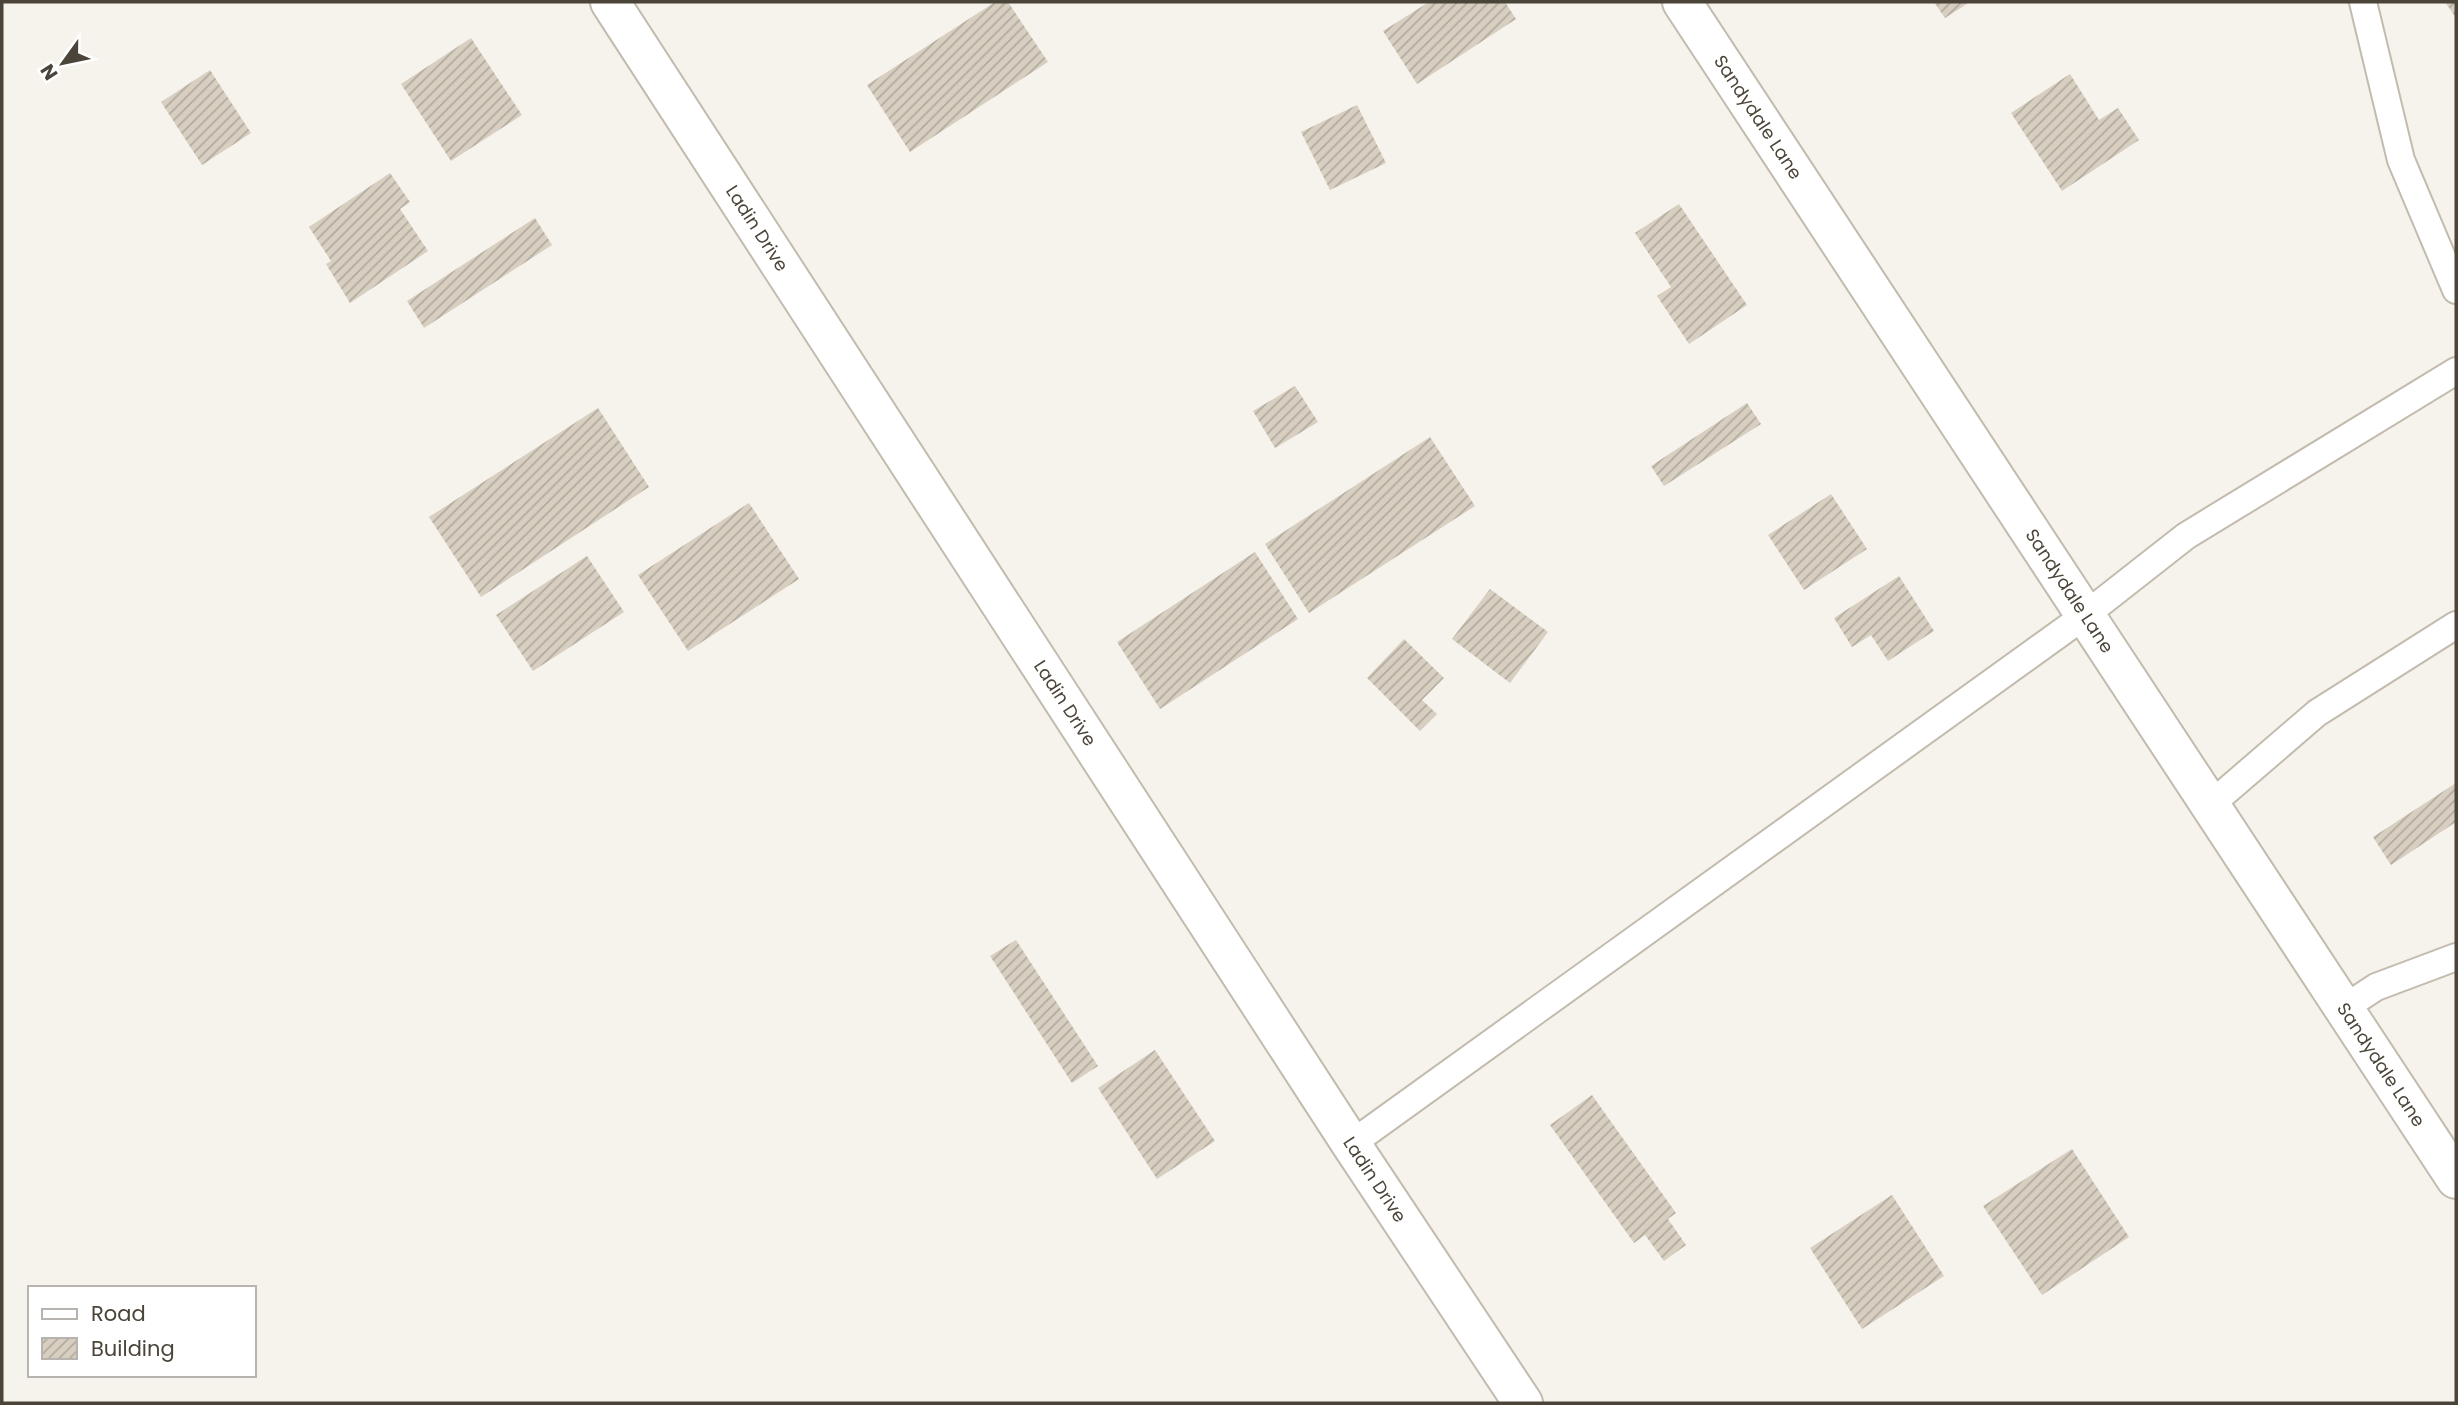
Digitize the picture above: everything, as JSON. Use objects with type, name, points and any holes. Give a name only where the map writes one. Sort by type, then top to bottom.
[{"type":"street","name":"Ladin Drive","points":[[610,2],[1350,1144],[1523,1403]]},
{"type":"street","name":"Sandydale Lane","points":[[1682,2],[2456,1179]]},
{"type":"lane","points":[[2362,2],[2401,160],[2456,290]]},
{"type":"lane","points":[[1350,1144],[2084,616],[2186,536],[2456,371]]},
{"type":"lane","points":[[2209,806],[2317,713],[2456,625]]},
{"type":"lane","points":[[2344,1008],[2376,987],[2456,957]]},
{"type":"building","points":[[995,2],[1008,2],[1048,62],[910,152],[867,85]]},
{"type":"building","points":[[1429,2],[1505,2],[1516,19],[1417,84],[1383,31]]},
{"type":"building","points":[[1934,2],[1970,2],[1945,18]]},
{"type":"building","points":[[2445,2],[2456,2],[2456,18]]},
{"type":"building","points":[[471,38],[522,115],[451,161],[401,84]]},
{"type":"building","points":[[210,70],[251,133],[202,165],[161,102]]},
{"type":"building","points":[[2070,74],[2099,120],[2118,108],[2139,140],[2062,191],[2011,113]]},
{"type":"building","points":[[1357,105],[1386,163],[1330,190],[1301,132]]},
{"type":"building","points":[[390,173],[410,202],[400,209],[428,251],[350,303],[326,264],[331,261],[309,227]]},
{"type":"building","points":[[1679,204],[1747,305],[1689,344],[1657,296],[1671,287],[1635,233]]},
{"type":"building","points":[[535,218],[552,245],[424,328],[407,301]]},
{"type":"building","points":[[1295,386],[1318,422],[1275,448],[1253,411]]},
{"type":"building","points":[[1747,403],[1761,424],[1664,486],[1651,466]]},
{"type":"building","points":[[598,408],[649,487],[481,597],[429,517]]},
{"type":"building","points":[[1430,437],[1475,506],[1309,613],[1265,544]]},
{"type":"building","points":[[1831,494],[1867,549],[1804,590],[1768,535]]},
{"type":"building","points":[[749,503],[799,579],[688,651],[638,575]]},
{"type":"building","points":[[1255,552],[1298,619],[1160,709],[1117,642]]},
{"type":"building","points":[[587,556],[624,612],[533,671],[496,615]]},
{"type":"building","points":[[1899,576],[1934,631],[1888,661],[1871,635],[1852,647],[1834,618]]},
{"type":"building","points":[[1490,589],[1548,632],[1510,683],[1452,639]]},
{"type":"building","points":[[1404,639],[1444,678],[1422,700],[1437,714],[1420,731],[1367,678]]},
{"type":"building","points":[[2456,783],[2456,822],[2391,865],[2373,837]]},
{"type":"building","points":[[1016,940],[1098,1066],[1072,1083],[990,956]]},
{"type":"building","points":[[1155,1050],[1215,1141],[1157,1179],[1098,1088]]},
{"type":"building","points":[[1592,1095],[1676,1213],[1668,1219],[1686,1245],[1664,1261],[1645,1235],[1634,1243],[1550,1125]]},
{"type":"building","points":[[2072,1149],[2129,1237],[2042,1295],[1983,1206]]},
{"type":"building","points":[[1892,1195],[1944,1276],[1862,1329],[1810,1248]]}]
